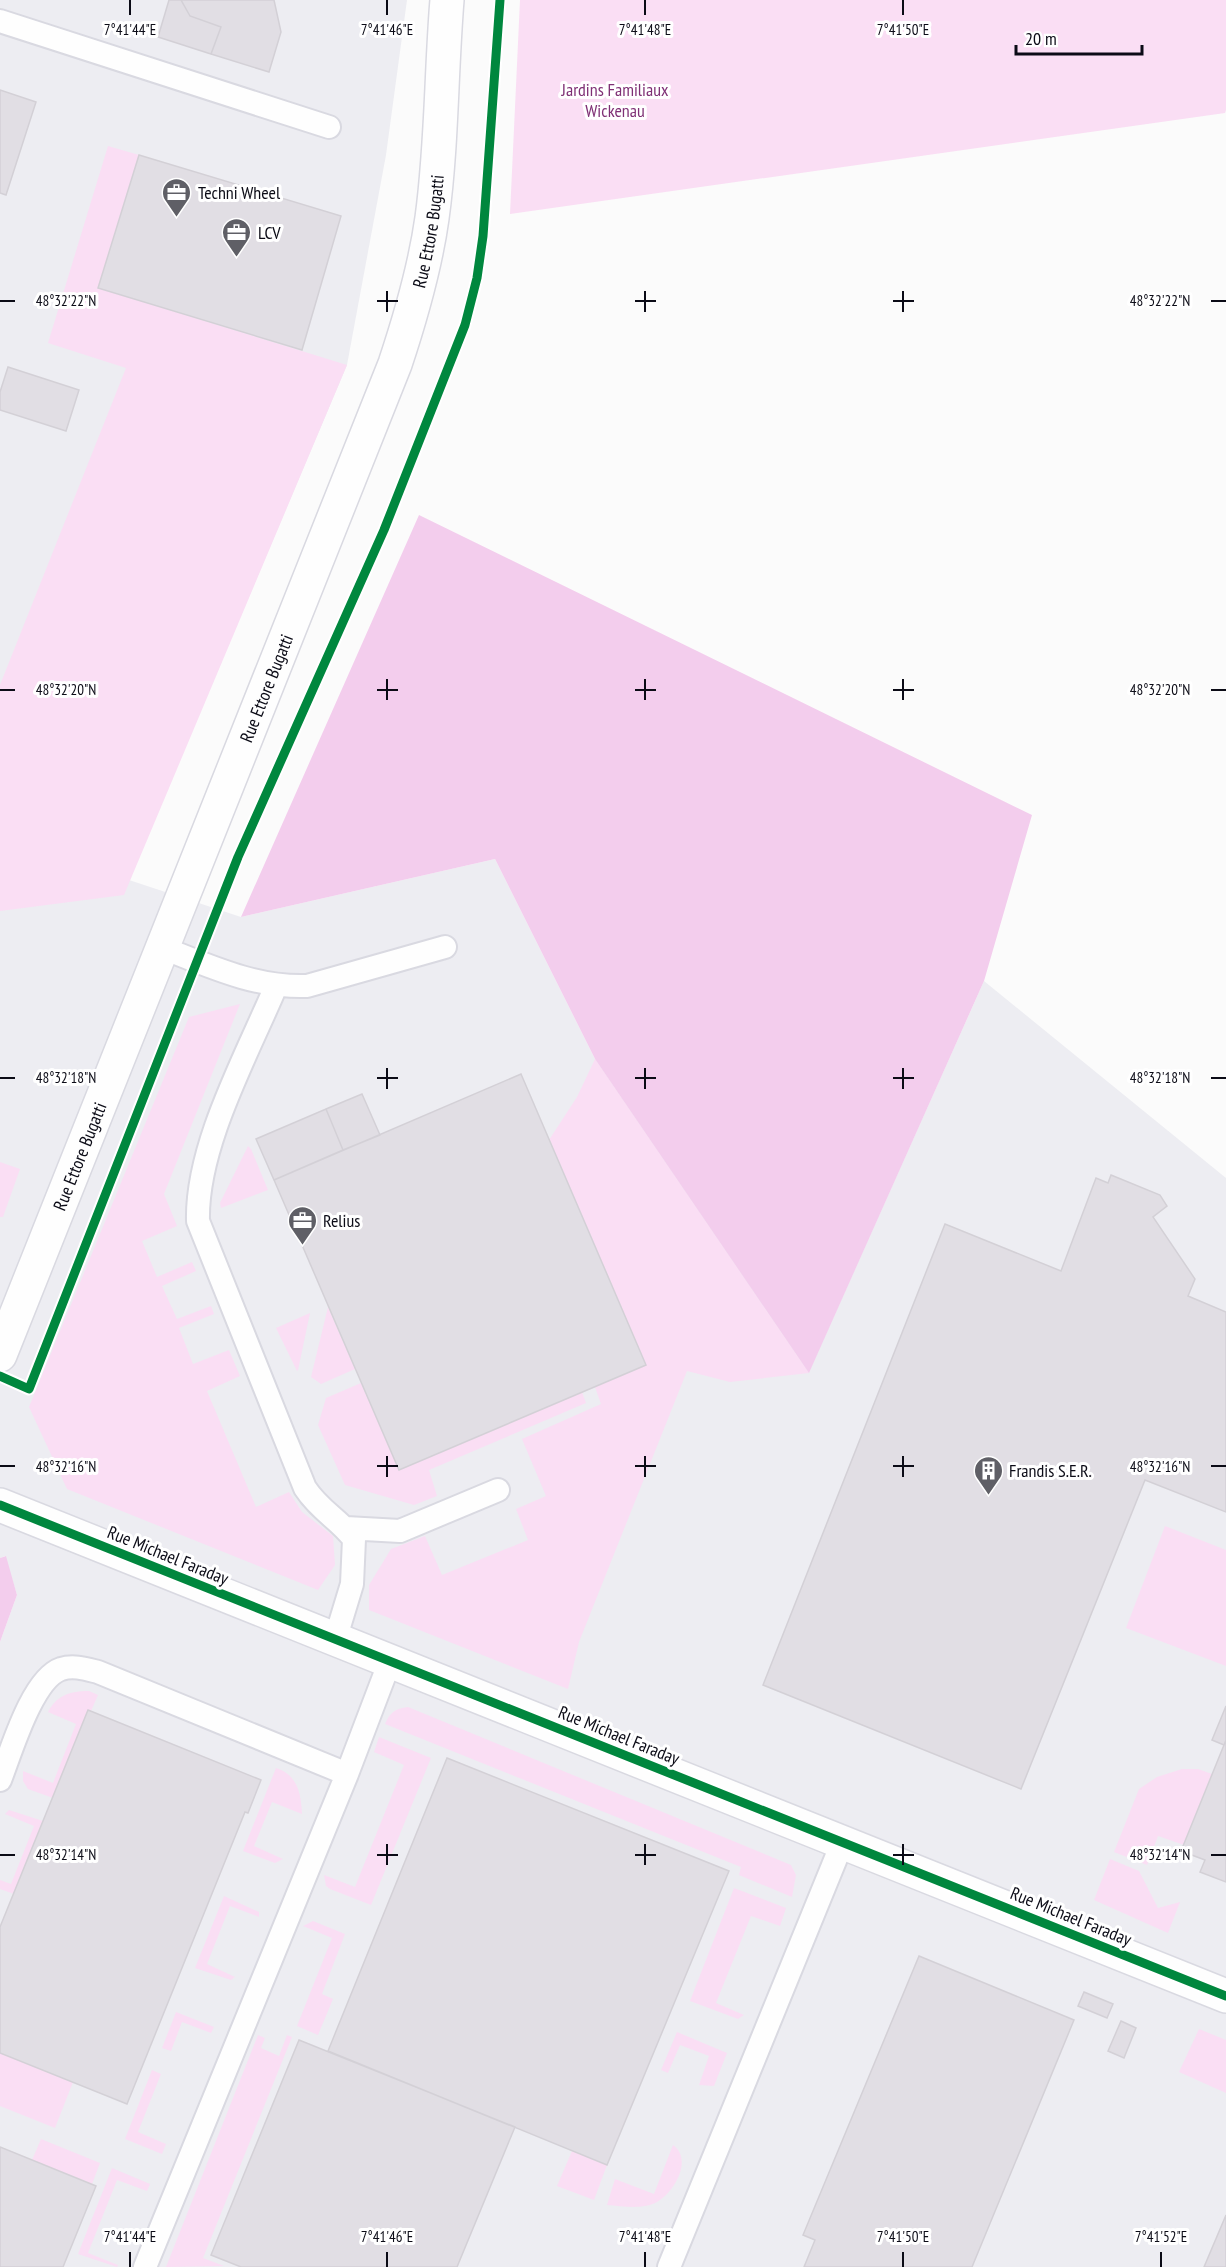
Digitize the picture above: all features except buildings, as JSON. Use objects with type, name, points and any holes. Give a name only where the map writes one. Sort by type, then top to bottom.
[{"type":"main road","name":"Rue Ettore Bugatti","points":[[0,1355],[395,364],[411,316],[424,265],[437,181],[447,0]]},
{"type":"main road","name":"Rue Michael Faraday","points":[[0,1505],[1226,1996]]},
{"type":"lane","points":[[0,21],[329,127]]},
{"type":"lane","points":[[163,948],[252,981],[276,986],[307,986],[445,947]]},
{"type":"lane","points":[[276,986],[221,1116],[204,1164],[199,1189],[198,1221],[305,1488],[316,1505],[346,1528],[354,1539],[355,1563],[352,1584],[335,1640]]},
{"type":"lane","points":[[346,1528],[400,1531],[498,1490]]},
{"type":"lane","points":[[145,2267],[347,1774],[390,1661]]},
{"type":"lane","points":[[0,1780],[36,1692],[47,1677],[61,1669],[79,1667],[98,1672],[347,1774]]},
{"type":"lane","points":[[669,2267],[843,1841]]},
{"type":"shaded area","points":[[0,0],[407,0],[386,155],[347,365],[129,880],[241,917],[495,859],[595,1059],[809,1372],[984,981],[1226,1178],[1226,2267],[0,2267],[0,1642],[17,1595],[5,1556],[0,1558]]},
{"type":"shaded area","points":[[419,515],[1032,815],[984,981],[809,1373],[595,1059],[495,859],[241,917]]},
{"type":"shaded area","points":[[6,1556],[17,1595],[0,1642],[0,1558]]},
{"type":"green space","name":"Jardins Familiaux Wickenau","points":[[520,0],[1226,0],[1226,110],[1225,113],[510,214]]},
{"type":"green space","points":[[108,146],[139,155],[98,288],[347,365],[124,895],[0,911],[0,685],[126,368],[48,343]]},
{"type":"green space","points":[[240,1004],[164,1194],[177,1226],[142,1241],[157,1277],[192,1262],[196,1271],[162,1286],[177,1319],[211,1306],[214,1314],[179,1328],[193,1364],[229,1350],[240,1376],[207,1391],[256,1507],[289,1492],[302,1512],[333,1536],[335,1565],[318,1590],[67,1489],[29,1407],[189,1017]]},
{"type":"green space","points":[[595,1059],[809,1373],[730,1382],[687,1371],[579,1642],[568,1689],[369,1610],[369,1585],[391,1549],[425,1536],[442,1575],[528,1540],[516,1509],[546,1496],[522,1439],[601,1404],[595,1387],[549,1140],[577,1097]]},
{"type":"green space","points":[[248,1146],[268,1190],[221,1208],[220,1203]]},
{"type":"green space","points":[[0,1162],[20,1169],[3,1217],[0,1217]]},
{"type":"green space","points":[[328,1307],[355,1369],[321,1384],[311,1377]]},
{"type":"green space","points":[[310,1313],[298,1370],[297,1371],[276,1328]]},
{"type":"green space","points":[[361,1383],[399,1470],[582,1392],[586,1403],[429,1470],[437,1496],[414,1505],[345,1485],[318,1425],[326,1398]]},
{"type":"green space","points":[[1165,1526],[1226,1550],[1226,1666],[1126,1628]]},
{"type":"green space","points":[[89,1691],[98,1695],[53,1798],[28,1789],[23,1781],[23,1771],[53,1783],[76,1724],[48,1712],[65,1695]]},
{"type":"green space","points":[[408,1707],[791,1865],[796,1875],[792,1897],[739,1875],[741,1867],[385,1724],[394,1712]]},
{"type":"green space","points":[[379,1737],[431,1758],[371,1905],[330,1889],[326,1886],[324,1875],[355,1887],[404,1765],[374,1752]]},
{"type":"green space","points":[[276,1768],[294,1780],[301,1799],[302,1814],[272,1802],[254,1846],[283,1859],[275,1863],[243,1851]]},
{"type":"green space","points":[[1182,1769],[1198,1769],[1212,1774],[1184,1845],[1158,1836],[1147,1865],[1114,1852],[1139,1789],[1157,1777]]},
{"type":"green space","points":[[9,1810],[43,1821],[14,1894],[0,1889],[0,1880],[11,1884],[34,1826],[5,1814]]},
{"type":"green space","points":[[1110,1859],[1139,1871],[1158,1908],[1180,1902],[1168,1933],[1094,1900]]},
{"type":"green space","points":[[734,1888],[786,1908],[780,1926],[751,1916],[716,2003],[744,2015],[738,2019],[690,2001]]},
{"type":"green space","points":[[224,1896],[259,1912],[259,1917],[230,1906],[207,1964],[235,1977],[231,1980],[195,1968]]},
{"type":"green space","points":[[313,1921],[345,1934],[322,1994],[333,1999],[318,2035],[297,2026],[332,1938],[303,1926]]},
{"type":"green space","points":[[176,2012],[214,2027],[211,2033],[182,2022],[171,2051],[162,2048]]},
{"type":"green space","points":[[1199,2029],[1226,2040],[1226,2093],[1179,2072]]},
{"type":"green space","points":[[677,2032],[727,2053],[714,2086],[699,2085],[709,2056],[680,2045],[668,2073],[661,2070]]},
{"type":"green space","points":[[258,2035],[265,2038],[261,2048],[279,2056],[287,2035],[292,2037],[203,2258],[224,2266],[166,2267]]},
{"type":"green space","points":[[0,2053],[73,2082],[55,2128],[0,2106]]},
{"type":"green space","points":[[152,2070],[161,2074],[138,2132],[166,2144],[162,2154],[125,2139]]},
{"type":"green space","points":[[41,2139],[100,2163],[92,2184],[32,2160]]},
{"type":"green space","points":[[673,2145],[679,2151],[681,2167],[675,2183],[664,2197],[645,2206],[607,2205],[615,2179],[654,2194]]},
{"type":"green space","points":[[572,2151],[607,2165],[594,2200],[557,2186]]},
{"type":"green space","points":[[112,2168],[150,2184],[147,2191],[117,2180],[88,2253],[118,2265],[117,2267],[78,2254]]},
{"type":"cycle path","points":[[0,1376],[29,1389],[238,857],[384,530],[465,325],[477,278],[483,236],[500,0]]},
{"type":"cycle path","points":[[0,1505],[1226,1996]]},
{"type":"place","name":"Techni Wheel","points":[[177,218]]},
{"type":"place","name":"LCV","points":[[237,258]]},
{"type":"place","name":"Relius","points":[[302,1246]]},
{"type":"place","name":"Frandis S.E.R.","points":[[988,1496]]}]
